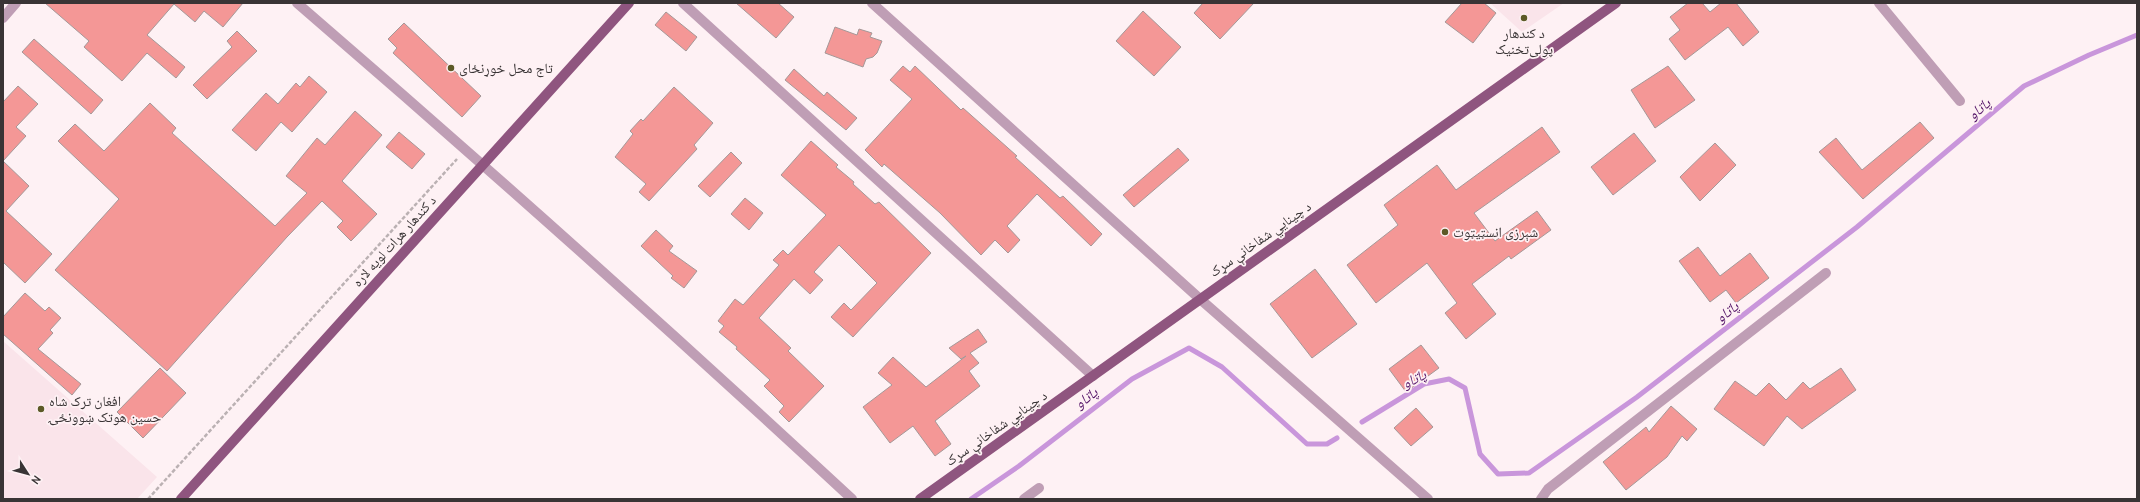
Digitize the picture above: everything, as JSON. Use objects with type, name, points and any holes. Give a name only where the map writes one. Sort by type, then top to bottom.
[{"type":"main road","name":"د کندهار هرات لویه لاره","points":[[181,499],[482,163],[629,3]]},
{"type":"main road","name":"د چينايي شفاخانې سړک","points":[[920,499],[1616,3]]},
{"type":"street","points":[[3,18],[16,3]]},
{"type":"street","points":[[297,3],[482,163],[684,343],[852,499]]},
{"type":"street","points":[[683,3],[1093,376]]},
{"type":"street","points":[[872,3],[1200,299],[1428,499]]},
{"type":"street","points":[[1879,3],[1960,101]]},
{"type":"street","points":[[1542,499],[1548,489],[1826,273]]},
{"type":"street","points":[[1024,499],[1039,488]]},
{"type":"path","points":[[148,499],[466,149]]},
{"type":"shaded area","name":"د کندهار پولی‌تخنیک","points":[[1490,3],[1564,3],[1522,32]]},
{"type":"shaded area","name":"افغان ترک شاه حسین هوتک ښوونځۍ","points":[[3,341],[157,477],[137,499],[3,499]]},
{"type":"building","points":[[45,3],[243,3],[223,27],[204,11],[195,22],[174,4],[147,35],[185,67],[176,78],[147,53],[122,81],[84,47],[89,41]]},
{"type":"building","points":[[736,3],[778,3],[794,17],[776,38]]},
{"type":"building","points":[[1203,3],[1254,3],[1220,39],[1194,13]]},
{"type":"building","points":[[1462,3],[1484,3],[1496,13],[1473,43],[1445,22]]},
{"type":"building","points":[[1688,3],[1702,3],[1710,12],[1721,3],[1736,3],[1759,32],[1743,46],[1728,27],[1685,60],[1669,39],[1680,30],[1670,17]]},
{"type":"building","points":[[1143,11],[1181,47],[1154,76],[1116,41]]},
{"type":"building","points":[[666,12],[697,37],[686,51],[655,25]]},
{"type":"building","points":[[404,23],[481,96],[462,117],[393,53],[397,48],[388,39]]},
{"type":"building","points":[[835,27],[857,35],[859,29],[872,33],[870,37],[882,41],[877,53],[873,57],[866,59],[863,67],[825,53]]},
{"type":"building","points":[[237,31],[257,51],[207,99],[193,85],[232,47],[227,41]]},
{"type":"building","points":[[34,39],[103,100],[91,114],[22,52]]},
{"type":"building","points":[[903,66],[910,72],[915,66],[961,110],[963,108],[1017,156],[1015,157],[1060,198],[1063,196],[1102,234],[1091,246],[1037,194],[1007,226],[1020,240],[1008,253],[995,240],[981,255],[940,213],[884,164],[882,167],[865,150],[912,99],[890,80]]},
{"type":"building","points":[[1668,66],[1695,100],[1655,128],[1631,90]]},
{"type":"building","points":[[794,69],[824,96],[827,92],[857,118],[846,130],[785,80]]},
{"type":"building","points":[[309,76],[327,92],[292,132],[281,122],[256,151],[232,130],[266,93],[278,104],[296,83],[300,87]]},
{"type":"building","points":[[18,86],[38,104],[16,127],[26,136],[3,161],[3,102]]},
{"type":"building","points":[[674,87],[713,123],[694,145],[697,149],[649,201],[639,192],[646,184],[615,157],[633,134],[630,131],[641,119],[643,121]]},
{"type":"building","points":[[150,103],[176,128],[172,133],[275,226],[307,193],[286,176],[317,138],[325,145],[355,111],[382,135],[342,181],[377,214],[351,241],[337,227],[343,221],[322,201],[287,237],[167,371],[55,270],[119,199],[58,141],[75,124],[104,151]]},
{"type":"building","points":[[1920,122],[1934,138],[1863,199],[1819,152],[1836,138],[1862,170]]},
{"type":"building","points":[[1542,127],[1560,152],[1474,213],[1495,241],[1537,211],[1551,230],[1511,259],[1509,256],[1472,284],[1496,314],[1466,339],[1445,313],[1457,303],[1427,263],[1376,303],[1347,265],[1398,225],[1384,205],[1437,165],[1456,190]]},
{"type":"building","points":[[399,132],[425,154],[412,169],[386,147]]},
{"type":"building","points":[[1634,133],[1656,161],[1613,195],[1591,167]]},
{"type":"building","points":[[811,141],[838,165],[836,167],[854,182],[853,184],[875,204],[879,202],[931,253],[853,337],[831,317],[844,303],[851,310],[877,283],[839,245],[814,272],[823,280],[810,294],[794,279],[759,318],[791,348],[788,351],[824,386],[789,422],[779,412],[784,406],[764,386],[770,380],[736,349],[737,347],[719,332],[724,326],[718,321],[735,299],[743,305],[779,265],[773,260],[783,250],[788,255],[826,215],[781,175]]},
{"type":"building","points":[[1715,143],[1736,165],[1700,201],[1680,177]]},
{"type":"building","points":[[1178,148],[1189,160],[1134,207],[1123,195]]},
{"type":"building","points":[[731,152],[742,163],[710,197],[698,186]]},
{"type":"building","points":[[3,161],[29,186],[6,211],[52,254],[25,283],[3,262]]},
{"type":"building","points":[[745,198],[763,213],[749,230],[731,214]]},
{"type":"building","points":[[656,230],[673,246],[669,251],[697,271],[684,288],[671,278],[673,276],[641,246]]},
{"type":"building","points":[[1698,247],[1720,276],[1750,253],[1769,278],[1736,303],[1726,290],[1710,302],[1679,261]]},
{"type":"building","points":[[1315,269],[1357,324],[1312,358],[1270,304]]},
{"type":"building","points":[[25,293],[45,311],[49,307],[61,318],[50,330],[53,333],[38,349],[81,384],[72,395],[3,334],[3,317]]},
{"type":"building","points":[[978,329],[987,342],[970,353],[979,363],[969,371],[980,386],[935,421],[951,444],[935,456],[913,426],[890,443],[863,407],[892,385],[878,373],[893,357],[926,387],[966,356],[961,359],[949,348]]},
{"type":"building","points":[[1421,345],[1439,368],[1406,392],[1389,369]]},
{"type":"building","points":[[160,368],[186,393],[143,438],[117,412]]},
{"type":"building","points":[[1841,368],[1856,390],[1802,429],[1787,416],[1764,446],[1714,409],[1735,381],[1756,396],[1769,383],[1786,400],[1803,382],[1810,389]]},
{"type":"building","points":[[1671,406],[1697,429],[1687,441],[1682,436],[1667,457],[1626,490],[1603,462],[1646,427],[1649,432]]},
{"type":"building","points":[[1416,408],[1433,427],[1411,446],[1394,428]]},
{"type":"waterway","name":"پاتاو","points":[[1362,422],[1424,384],[1449,379],[1465,388],[1480,454],[1498,474],[1529,473],[1637,397],[1857,227],[2024,86],[2089,55],[2137,35]]},
{"type":"waterway","name":"پاتاو","points":[[971,499],[1019,466],[1132,379],[1189,348],[1222,367],[1307,444],[1327,444],[1337,438]]},
{"type":"place","name":"د کندهار پولی‌تخنیک","points":[[1524,18]]},
{"type":"place","name":"تاج محل خوړنځای","points":[[451,68]]},
{"type":"place","name":"شېرزی انسټيټوت","points":[[1445,232]]},
{"type":"place","name":"افغان ترک شاه حسین هوتک ښوونځۍ","points":[[41,409]]}]
